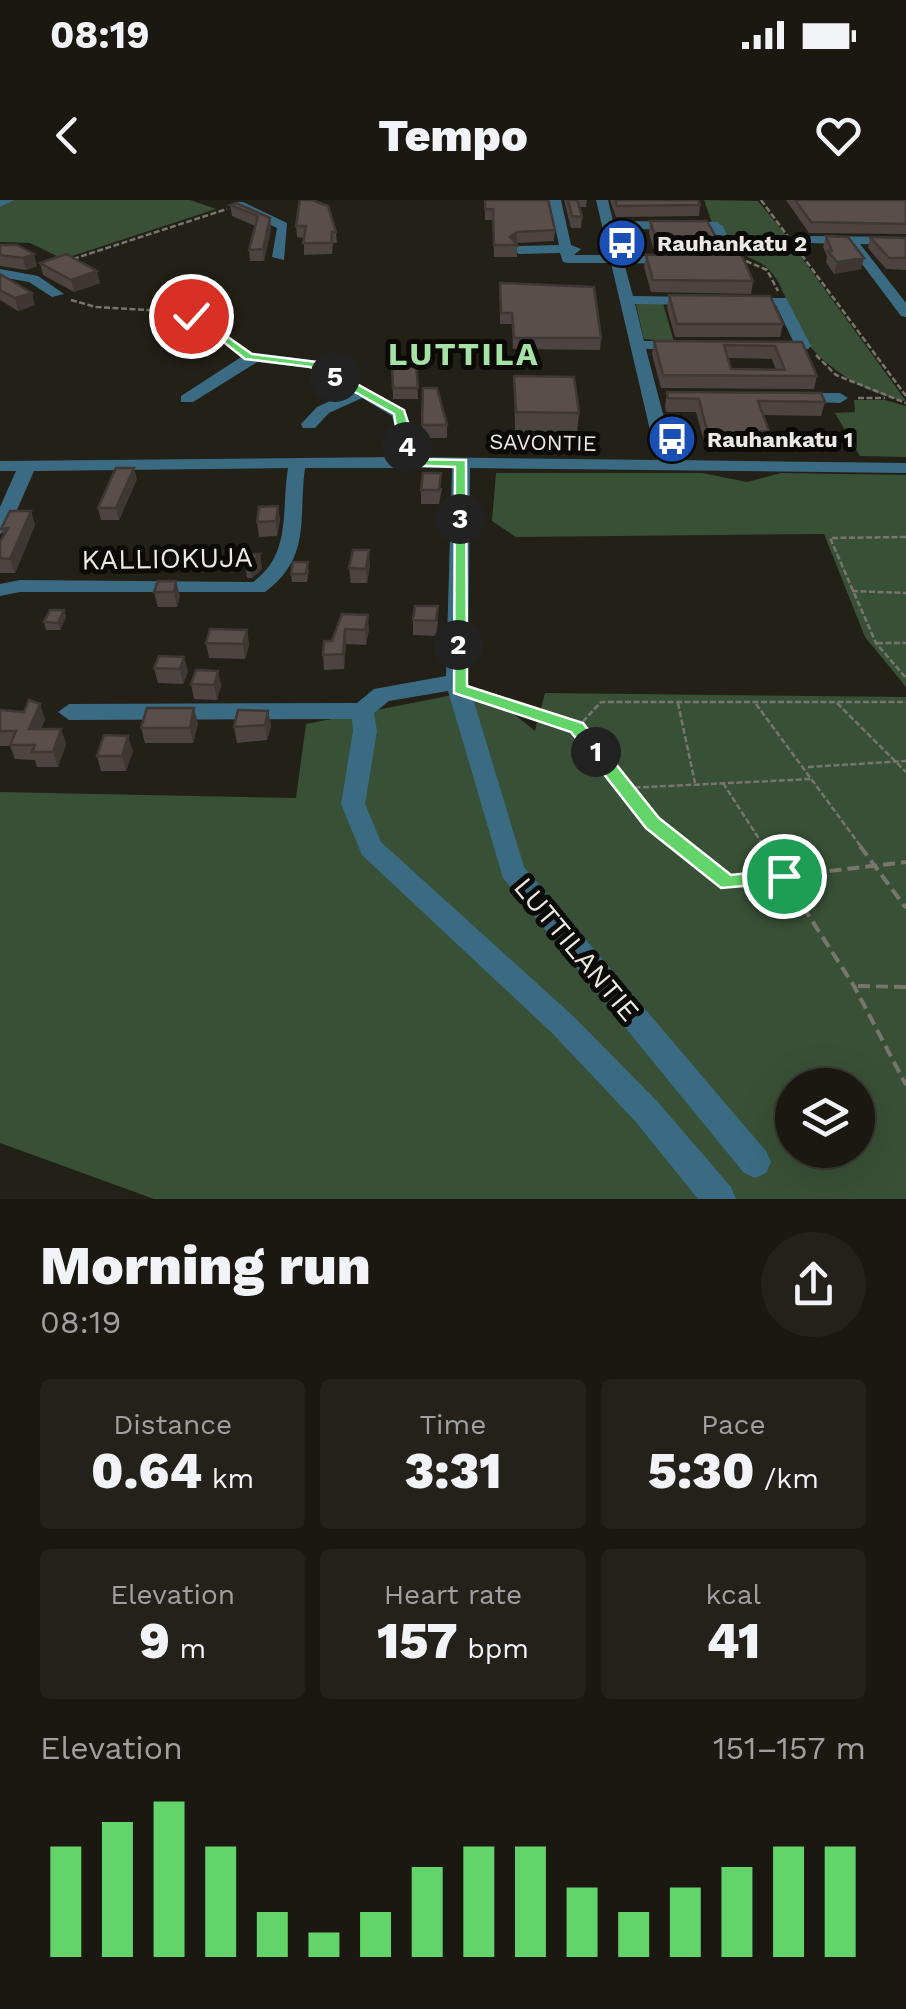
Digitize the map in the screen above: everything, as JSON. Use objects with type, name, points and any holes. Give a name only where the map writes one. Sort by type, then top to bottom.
[{"type":"street","points":[[0,202],[8,200]]},
{"type":"street","points":[[242,205],[262,200]]},
{"type":"street","points":[[555,200],[563,249]]},
{"type":"street","points":[[602,200],[668,467]]},
{"type":"street","points":[[242,205],[283,225],[279,256]]},
{"type":"street","points":[[520,250],[563,249],[730,260],[712,225],[608,225]]},
{"type":"street","points":[[811,240],[906,241]]},
{"type":"street","points":[[851,241],[906,313]]},
{"type":"street","points":[[0,273],[33,280],[58,294]]},
{"type":"street","points":[[625,300],[781,301],[803,346],[766,346]]},
{"type":"street","points":[[636,345],[710,345]]},
{"type":"street","points":[[187,398],[252,357],[313,364],[404,419],[406,462]]},
{"type":"street","points":[[308,424],[323,410],[363,392]]},
{"type":"street","points":[[651,396],[670,397]]},
{"type":"street","points":[[784,398],[840,398]]},
{"type":"street","name":"SAVONTIE","points":[[0,466],[406,462],[906,468]]},
{"type":"street","name":"LUTTILANTIE","points":[[461,463],[458,686],[512,871],[754,1162]]},
{"type":"street","name":"KALLIOKUJA","points":[[0,590],[20,586],[258,588],[276,578],[293,542],[298,465]]},
{"type":"street","points":[[1,522],[28,466]]},
{"type":"street","points":[[68,712],[362,711],[382,694],[458,686]]},
{"type":"street","points":[[362,711],[364,744],[353,804],[359,827],[372,848],[564,1025],[646,1111],[719,1199]]},
{"type":"path","points":[[760,200],[906,396]]},
{"type":"path","points":[[72,259],[242,205]]},
{"type":"path","points":[[725,244],[793,241]]},
{"type":"path","points":[[730,260],[754,263],[767,270],[781,301]]},
{"type":"path","points":[[58,294],[94,308],[171,309],[208,325],[252,357]]},
{"type":"path","points":[[803,346],[828,370],[906,403]]},
{"type":"path","points":[[840,398],[887,398]]},
{"type":"path","points":[[906,537],[830,538],[876,643],[906,678]]},
{"type":"path","points":[[851,591],[906,593]]},
{"type":"path","points":[[876,643],[906,643]]},
{"type":"path","points":[[458,686],[577,728],[652,823],[728,883],[906,862]]},
{"type":"path","points":[[577,728],[601,702],[906,702]]},
{"type":"path","points":[[678,702],[695,784]]},
{"type":"path","points":[[754,702],[806,767],[906,908]]},
{"type":"path","points":[[836,702],[906,772]]},
{"type":"path","points":[[806,767],[906,761]]},
{"type":"path","points":[[625,788],[814,778]]},
{"type":"path","points":[[723,783],[854,986],[906,1084]]},
{"type":"path","points":[[854,986],[906,988]]},
{"type":"green space","points":[[0,200],[190,200],[216,209],[63,259],[30,243],[0,242]]},
{"type":"green space","points":[[704,200],[758,201],[789,239],[727,242],[721,224],[712,223]]},
{"type":"green space","points":[[791,243],[906,401],[864,387],[826,362],[801,334],[771,272],[736,245]]},
{"type":"green space","points":[[663,303],[674,342],[644,339],[636,305]]},
{"type":"green space","points":[[854,400],[885,400],[906,406],[906,457],[860,456],[835,413],[855,412]]},
{"type":"green space","points":[[496,473],[702,473],[747,482],[781,473],[906,475],[906,687],[865,637],[824,534],[516,537],[492,521]]},
{"type":"green space","points":[[483,689],[535,731],[545,693],[906,697],[906,1199],[154,1199],[0,1143],[0,792],[296,798],[306,724]]},
{"type":"building","points":[[300,200],[328,206],[336,232],[332,232],[331,243],[303,243],[306,226],[296,226]]},
{"type":"building","points":[[485,200],[548,200],[555,230],[517,232],[510,237],[517,245],[494,245],[493,209],[485,209]]},
{"type":"building","points":[[568,200],[577,200],[582,217],[572,216]]},
{"type":"building","points":[[615,200],[698,200],[700,205],[617,206]]},
{"type":"building","points":[[795,200],[906,200],[906,224],[811,222]]},
{"type":"building","points":[[236,203],[270,218],[263,249],[249,250],[258,216],[230,205]]},
{"type":"building","points":[[650,221],[707,221],[717,239],[656,239]]},
{"type":"building","points":[[826,236],[848,237],[864,258],[837,262],[828,251],[832,251]]},
{"type":"building","points":[[870,237],[906,238],[906,258],[889,258]]},
{"type":"building","points":[[0,245],[17,245],[34,254],[23,258],[0,255]]},
{"type":"building","points":[[740,252],[753,281],[653,280],[646,255]]},
{"type":"building","points":[[66,254],[97,271],[71,280],[40,263]]},
{"type":"building","points":[[0,274],[32,293],[15,298],[0,290]]},
{"type":"building","points":[[500,283],[594,287],[601,338],[514,338],[512,313],[501,313]]},
{"type":"building","points":[[669,295],[770,296],[783,324],[677,324]]},
{"type":"building","points":[[654,341],[802,342],[817,376],[663,375]],"holes":[[[724,345],[775,346],[785,370],[731,369]]]},
{"type":"building","points":[[416,363],[418,388],[393,388],[392,364]]},
{"type":"building","points":[[514,376],[574,377],[579,413],[516,412]]},
{"type":"building","points":[[423,388],[437,388],[447,425],[422,425]]},
{"type":"building","points":[[667,392],[821,393],[825,402],[758,401],[769,431],[708,435],[699,399],[668,398]]},
{"type":"building","points":[[116,468],[134,468],[116,508],[98,508]]},
{"type":"building","points":[[423,473],[441,473],[439,490],[421,490]]},
{"type":"building","points":[[278,506],[276,521],[257,522],[259,507]]},
{"type":"building","points":[[10,511],[31,511],[10,559],[0,558],[0,542],[8,528],[1,529]]},
{"type":"building","points":[[353,550],[369,550],[366,569],[349,568]]},
{"type":"building","points":[[249,554],[260,554],[245,564]]},
{"type":"building","points":[[293,562],[308,562],[306,574],[291,574]]},
{"type":"building","points":[[158,581],[176,581],[174,592],[154,592]]},
{"type":"building","points":[[415,606],[438,606],[436,621],[413,620]]},
{"type":"building","points":[[50,610],[64,610],[58,623],[44,622]]},
{"type":"building","points":[[342,614],[368,615],[365,630],[345,629],[343,654],[323,655],[324,641],[332,641]]},
{"type":"building","points":[[210,629],[247,630],[243,644],[206,643]]},
{"type":"building","points":[[159,656],[184,657],[180,669],[154,668]]},
{"type":"building","points":[[196,670],[218,671],[214,685],[191,684]]},
{"type":"building","points":[[29,700],[40,704],[29,729],[61,729],[53,752],[32,752],[35,745],[10,745],[16,731],[0,731],[0,710],[24,712]]},
{"type":"building","points":[[147,708],[194,708],[190,728],[141,728]]},
{"type":"building","points":[[238,710],[268,711],[265,725],[234,727]]},
{"type":"building","points":[[104,735],[128,736],[122,756],[97,756]]},
{"type":"place","name":"Rauhankatu 2","points":[[622,243]]},
{"type":"place","name":"Rauhankatu 1","points":[[672,439]]},
{"type":"district","name":"LUTTILA","points":[[464,354]]},
{"type":"route","points":[[191,316],[249,357],[313,364],[400,412],[408,442],[406,462],[461,463],[459,689],[520,706],[536,718],[577,728],[652,823],[728,883],[784,876]]}]
